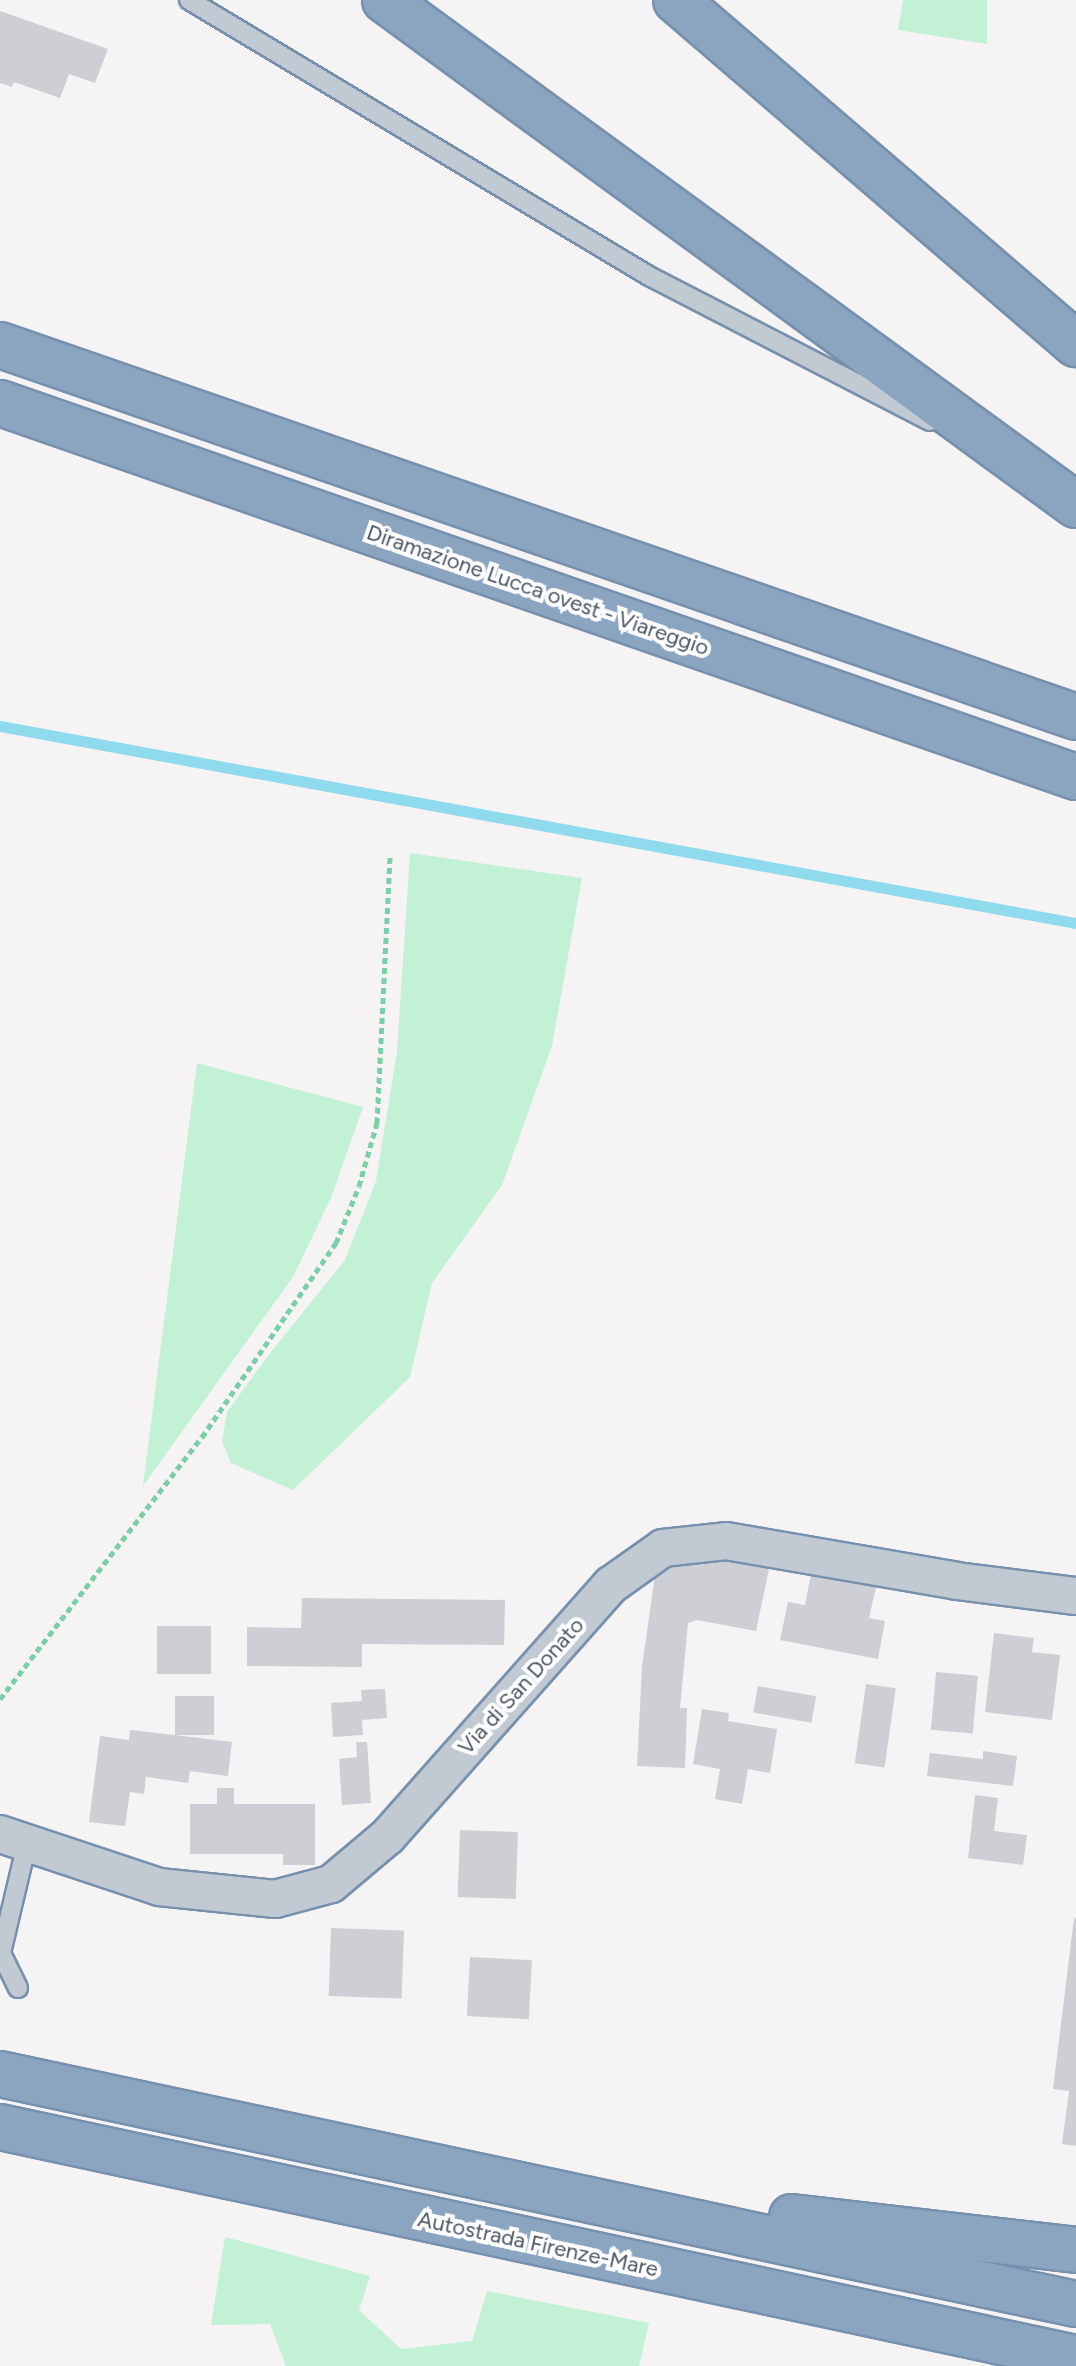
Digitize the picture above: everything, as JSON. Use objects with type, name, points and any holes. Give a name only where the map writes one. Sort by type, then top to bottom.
[{"type":"highway","points":[[385,0],[1076,505]]},
{"type":"highway","points":[[676,0],[1076,344]]},
{"type":"highway","points":[[0,345],[1076,717]]},
{"type":"highway","name":"Diramazione Lucca ovest - Viareggio","points":[[0,403],[1076,777]]},
{"type":"highway","points":[[0,410],[121,445]]},
{"type":"highway","points":[[0,2074],[1076,2304]]},
{"type":"highway","name":"Autostrada Firenze-Mare","points":[[0,2127],[1076,2358]]},
{"type":"highway","points":[[491,2180],[1076,2250]]},
{"type":"street","name":"Via di San Donato","points":[[13,1839],[159,1887],[275,1899],[331,1884],[388,1836],[611,1585],[663,1548],[726,1541],[957,1581],[1076,1596]]},
{"type":"lane","points":[[189,0],[649,276],[1036,476]]},
{"type":"lane","points":[[13,1839],[1,1953],[18,1988]]},
{"type":"path","points":[[0,1699],[202,1437],[336,1243],[359,1186],[377,1123],[390,857]]},
{"type":"green space","points":[[903,0],[987,0],[987,44],[898,30]]},
{"type":"green space","points":[[410,853],[582,878],[552,1046],[502,1185],[432,1283],[410,1377],[293,1490],[231,1463],[222,1441],[227,1412],[345,1260],[376,1181],[397,1052]]},
{"type":"green space","points":[[197,1063],[363,1107],[331,1198],[293,1277],[143,1486]]},
{"type":"green space","points":[[225,2237],[370,2276],[359,2310],[401,2349],[472,2341],[487,2291],[649,2323],[639,2366],[286,2366],[270,2324],[211,2325]]},
{"type":"building","points":[[0,11],[108,49],[95,83],[69,74],[60,98],[14,82],[12,87],[0,83]]},
{"type":"building","points":[[700,1556],[769,1569],[756,1631],[697,1620],[688,1623],[680,1708],[687,1708],[685,1768],[637,1766],[642,1667],[656,1568]]},
{"type":"building","points":[[811,1574],[876,1587],[869,1618],[885,1621],[878,1659],[780,1640],[788,1602],[805,1605]]},
{"type":"building","points":[[302,1598],[505,1600],[504,1645],[362,1644],[362,1667],[247,1666],[247,1627],[301,1628]]},
{"type":"building","points":[[157,1626],[211,1626],[211,1674],[157,1674]]},
{"type":"building","points":[[994,1633],[1034,1638],[1032,1652],[1060,1655],[1052,1720],[985,1712]]},
{"type":"building","points":[[936,1672],[978,1676],[973,1733],[931,1730]]},
{"type":"building","points":[[866,1684],[896,1688],[885,1767],[855,1763]]},
{"type":"building","points":[[758,1686],[816,1696],[811,1723],[753,1713]]},
{"type":"building","points":[[385,1689],[387,1718],[362,1720],[363,1735],[333,1737],[331,1703],[362,1701],[361,1690]]},
{"type":"building","points":[[175,1696],[214,1696],[214,1735],[175,1735]]},
{"type":"building","points":[[702,1709],[729,1713],[728,1721],[777,1729],[770,1773],[748,1769],[742,1804],[715,1799],[720,1769],[693,1764]]},
{"type":"building","points":[[130,1730],[232,1742],[228,1776],[190,1771],[188,1783],[146,1777],[144,1794],[130,1792],[125,1826],[89,1822],[100,1736],[129,1740]]},
{"type":"building","points":[[356,1742],[367,1742],[371,1803],[342,1805],[339,1759],[357,1757]]},
{"type":"building","points":[[983,1751],[1017,1756],[1013,1786],[927,1776],[930,1753],[983,1759]]},
{"type":"building","points":[[217,1788],[234,1788],[234,1804],[315,1804],[315,1865],[283,1865],[283,1854],[190,1854],[190,1804],[217,1804]]},
{"type":"building","points":[[975,1795],[998,1798],[994,1831],[1027,1835],[1023,1865],[968,1858]]},
{"type":"building","points":[[460,1830],[518,1832],[516,1899],[458,1897]]},
{"type":"building","points":[[1074,1918],[1076,2146],[1062,2144],[1069,2091],[1053,2089]]},
{"type":"building","points":[[331,1928],[404,1931],[402,1999],[329,1996]]},
{"type":"building","points":[[470,1957],[532,1960],[529,2019],[467,2016]]},
{"type":"waterway","points":[[0,726],[1076,923]]}]
